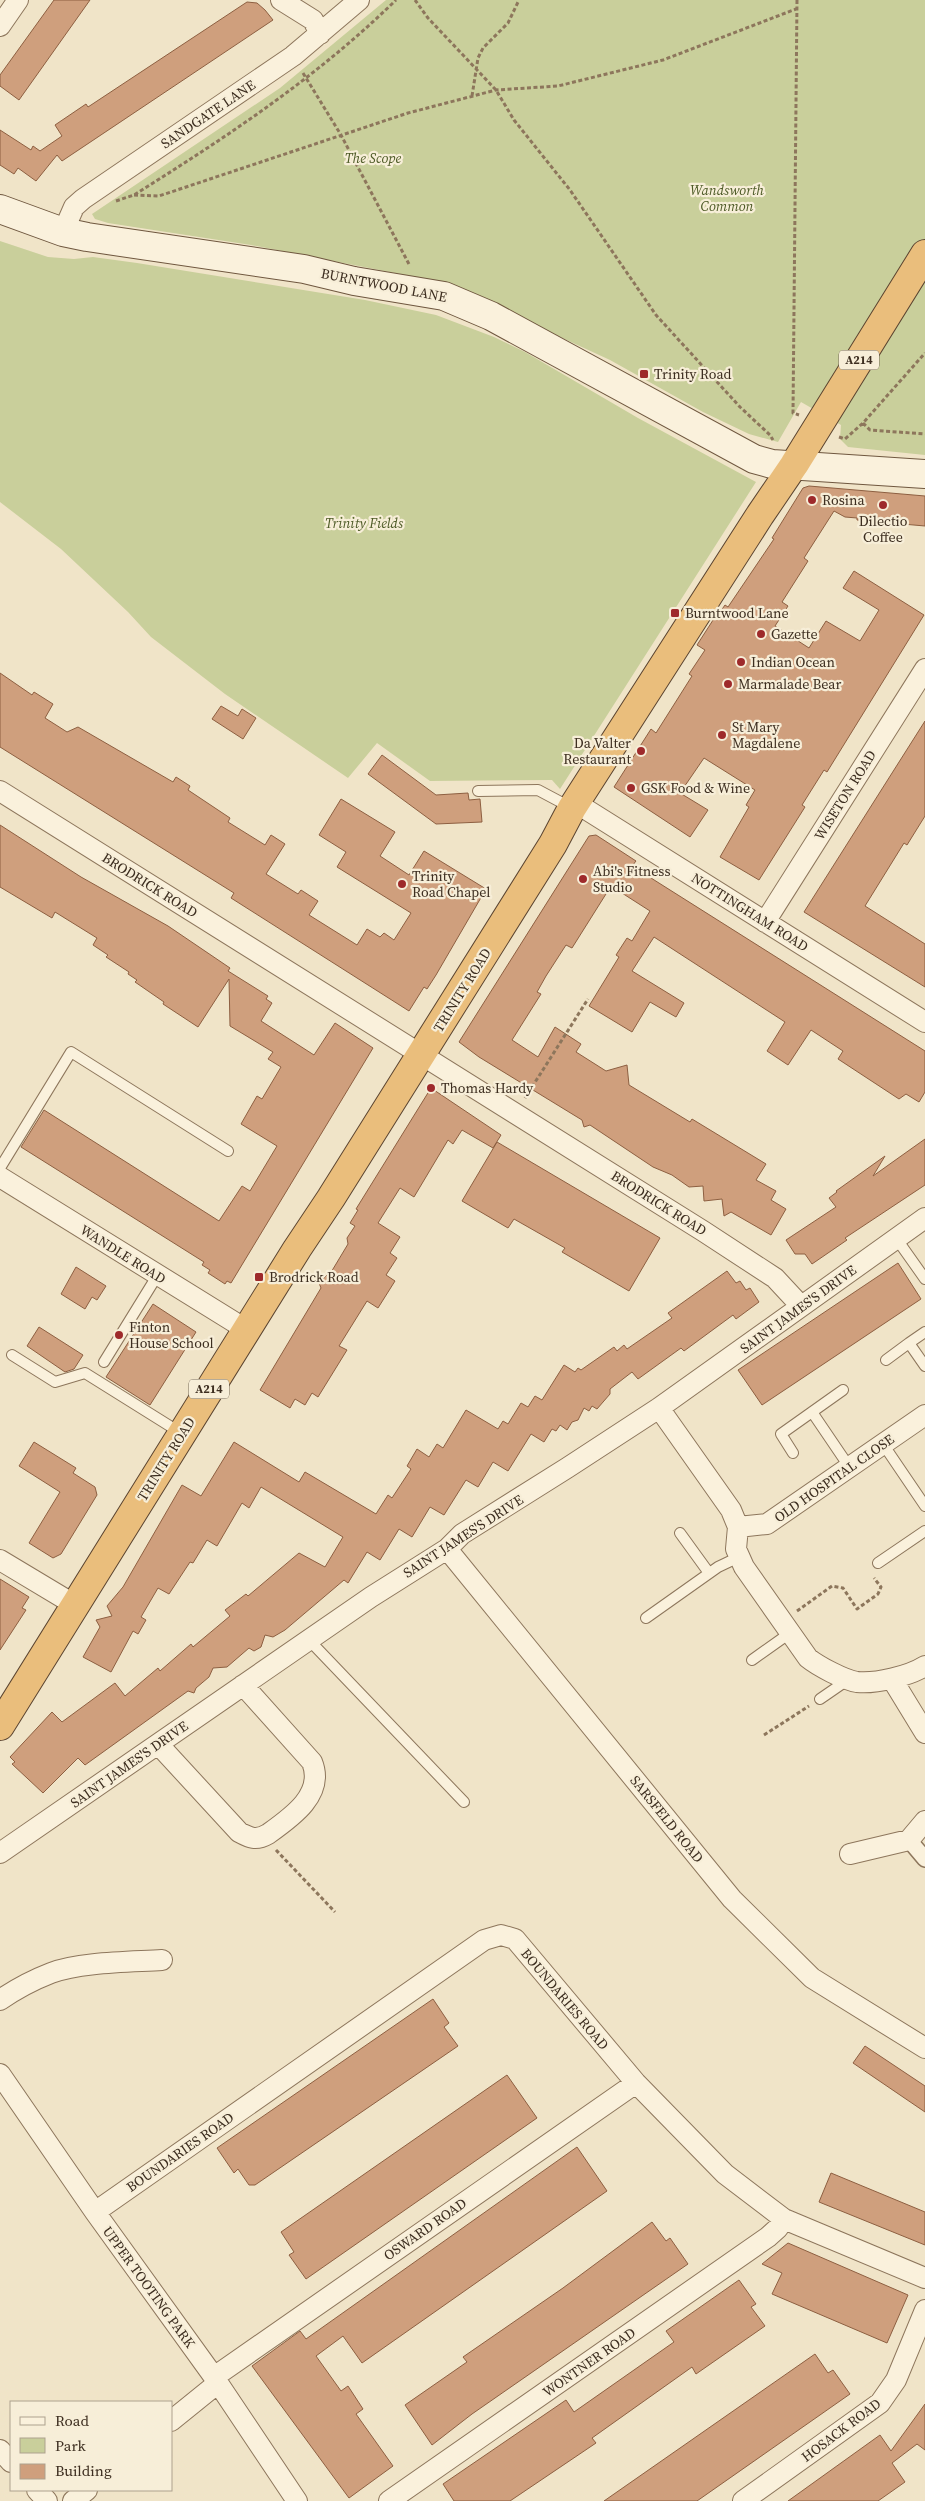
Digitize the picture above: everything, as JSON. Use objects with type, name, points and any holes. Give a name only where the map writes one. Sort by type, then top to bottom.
[{"type":"highway","name":"TRINITY ROAD","points":[[0,1726],[553,844],[574,805],[794,465],[925,254]]},
{"type":"main road","name":"BURNTWOOD LANE","points":[[0,209],[63,232],[87,237],[295,268],[423,291],[462,302],[754,459],[767,464],[925,474]]},
{"type":"street","points":[[0,26],[18,0]]},
{"type":"street","points":[[281,0],[313,20],[320,34]]},
{"type":"street","name":"SANDGATE LANE","points":[[63,232],[74,207],[83,199],[293,56],[360,0]]},
{"type":"street","name":"WISETON ROAD","points":[[765,922],[925,669]]},
{"type":"street","name":"BRODRICK ROAD","points":[[0,791],[776,1278],[801,1306]]},
{"type":"street","name":"NOTTINGHAM ROAD","points":[[574,805],[925,1022]]},
{"type":"street","name":"WANDLE ROAD","points":[[0,1177],[247,1330]]},
{"type":"street","name":"SAINT JAMES'S DRIVE","points":[[0,1853],[407,1573],[446,1549],[462,1534],[568,1468],[659,1408],[925,1218]]},
{"type":"street","points":[[659,1408],[731,1510],[738,1526],[736,1549],[739,1557],[808,1658],[817,1665],[856,1682],[892,1679],[925,1666]]},
{"type":"street","name":"OLD HOSPITAL CLOSE","points":[[738,1526],[767,1524],[925,1415]]},
{"type":"street","name":"SARSFELD ROAD","points":[[446,1549],[732,1900],[812,1978],[925,2048]]},
{"type":"street","points":[[0,1560],[75,1604]]},
{"type":"street","points":[[892,1679],[925,1733]]},
{"type":"street","points":[[158,1744],[239,1832],[252,1839],[265,1836],[311,1796],[316,1771],[312,1762],[243,1685]]},
{"type":"street","points":[[850,1854],[909,1840],[925,1821]]},
{"type":"street","points":[[909,1840],[925,1859]]},
{"type":"street","name":"BOUNDARIES ROAD","points":[[95,2212],[484,1940],[501,1935],[515,1939],[636,2083],[725,2174],[784,2219],[925,2278]]},
{"type":"street","points":[[0,2000],[15,1990],[52,1972],[87,1966],[162,1960]]},
{"type":"street","name":"UPPER TOOTING PARK","points":[[0,2074],[95,2212],[216,2380],[297,2501]]},
{"type":"street","name":"OSWARD ROAD","points":[[172,2421],[216,2380],[636,2083]]},
{"type":"street","name":"WONTNER ROAD","points":[[389,2501],[768,2237],[784,2219]]},
{"type":"street","name":"HOSACK ROAD","points":[[743,2501],[880,2403],[896,2380],[925,2310]]},
{"type":"street","points":[[0,2450],[10,2461]]},
{"type":"street","points":[[38,2491],[47,2501]]},
{"type":"street","points":[[73,2501],[86,2491]]},
{"type":"lane","points":[[478,791],[538,790],[574,805]]},
{"type":"lane","points":[[0,1168],[71,1052],[228,1151]]},
{"type":"lane","points":[[896,1238],[925,1279]]},
{"type":"lane","points":[[104,1362],[157,1276]]},
{"type":"lane","points":[[886,1360],[925,1332]]},
{"type":"lane","points":[[909,1343],[925,1366]]},
{"type":"lane","points":[[12,1355],[55,1382],[85,1373],[182,1433]]},
{"type":"lane","points":[[793,1453],[780,1434],[843,1390]]},
{"type":"lane","points":[[812,1412],[850,1468]]},
{"type":"lane","points":[[883,1444],[925,1506]]},
{"type":"lane","points":[[878,1562],[925,1530]]},
{"type":"lane","points":[[680,1533],[709,1573]]},
{"type":"lane","points":[[646,1618],[709,1573],[739,1557]]},
{"type":"lane","points":[[752,1660],[786,1627]]},
{"type":"lane","points":[[309,1640],[464,1802]]},
{"type":"lane","points":[[820,1699],[850,1679]]},
{"type":"path","points":[[396,0],[307,80],[252,119],[134,195],[160,196],[408,113],[472,96],[496,90],[558,86],[664,60],[796,9]]},
{"type":"path","points":[[415,0],[428,18],[496,90],[514,120],[570,190],[656,315],[740,408],[770,435],[774,443]]},
{"type":"path","points":[[472,96],[476,68],[483,48],[508,23],[519,0]]},
{"type":"path","points":[[797,0],[793,413],[803,417]]},
{"type":"path","points":[[293,56],[341,135],[423,291]]},
{"type":"path","points":[[836,436],[845,439],[863,423],[925,352]]},
{"type":"path","points":[[863,423],[870,430],[925,434]]},
{"type":"path","points":[[515,1113],[588,999]]},
{"type":"path","points":[[786,1627],[832,1586],[843,1588],[857,1609],[878,1594],[881,1587],[866,1565],[872,1561],[878,1562]]},
{"type":"path","points":[[764,1735],[820,1699]]},
{"type":"path","points":[[265,1836],[335,1912]]},
{"type":"green space","name":"The Scope","points":[[386,0],[925,0],[925,455],[848,447],[840,439],[841,425],[801,402],[778,442],[749,434],[703,412],[610,360],[441,282],[251,245],[108,223],[95,219],[92,214],[280,88]]},
{"type":"green space","name":"Trinity Fields","points":[[0,241],[48,257],[74,259],[93,257],[137,263],[365,300],[436,315],[494,337],[525,352],[638,418],[756,482],[560,789],[552,780],[430,781],[377,743],[348,778],[225,694],[151,637],[128,612],[61,549],[0,502]]},
{"type":"building","points":[[54,0],[90,0],[19,100],[0,86],[0,75]]},
{"type":"building","points":[[247,2],[257,3],[273,20],[62,161],[57,155],[36,181],[18,168],[14,174],[0,165],[0,130],[31,150],[33,146],[40,151],[62,136],[55,125],[86,104],[88,107]]},
{"type":"building","points":[[809,486],[925,496],[925,526],[857,520],[857,518],[845,517],[834,511],[804,558],[808,561],[782,602],[788,606],[775,626],[809,648],[826,621],[860,641],[879,610],[843,588],[854,571],[924,615],[827,772],[824,770],[802,805],[805,807],[759,880],[720,857],[749,807],[746,805],[755,790],[704,758],[680,793],[708,810],[690,837],[614,787],[651,729],[656,733],[692,676],[689,674],[705,650],[697,645],[715,617],[725,605],[728,607],[774,539],[772,538],[803,488]]},
{"type":"building","points":[[0,673],[32,695],[34,692],[53,704],[45,718],[67,732],[78,727],[173,782],[176,777],[190,786],[188,790],[230,818],[228,822],[265,845],[271,835],[285,844],[266,874],[298,894],[301,890],[318,901],[309,915],[357,945],[367,929],[380,937],[384,933],[394,940],[411,913],[337,867],[346,852],[319,835],[341,799],[395,832],[380,856],[409,875],[424,851],[486,889],[436,975],[427,989],[424,987],[409,1011],[231,898],[234,893],[0,747]]},
{"type":"building","points":[[221,706],[238,716],[242,709],[256,718],[243,739],[212,719]]},
{"type":"building","points":[[925,721],[925,816],[907,845],[904,843],[865,906],[925,944],[925,987],[804,912]]},
{"type":"building","points":[[382,755],[436,795],[468,793],[469,800],[480,799],[482,822],[436,824],[368,774]]},
{"type":"building","points":[[0,825],[81,877],[168,926],[230,968],[228,971],[268,996],[266,999],[272,1003],[261,1021],[314,1055],[335,1023],[373,1048],[231,1283],[227,1281],[225,1284],[208,1273],[210,1270],[202,1265],[204,1262],[21,1147],[44,1110],[219,1221],[242,1186],[250,1191],[277,1146],[241,1124],[257,1096],[262,1099],[281,1067],[268,1059],[273,1052],[230,1026],[229,979],[198,1027],[163,1004],[164,1002],[135,982],[137,980],[128,974],[129,972],[106,957],[108,955],[93,945],[97,938],[55,912],[52,918],[0,887]]},
{"type":"building","points":[[596,835],[636,861],[632,866],[925,1051],[925,1092],[919,1102],[906,1094],[899,1099],[838,1059],[843,1051],[811,1030],[788,1065],[767,1051],[785,1022],[654,937],[632,971],[684,1003],[676,1017],[650,1002],[632,1032],[589,1006],[619,957],[616,955],[627,938],[632,941],[650,911],[611,886],[572,948],[566,945],[546,976],[537,992],[541,994],[512,1040],[538,1057],[555,1027],[581,1044],[576,1052],[606,1071],[627,1065],[629,1085],[690,1122],[692,1119],[766,1164],[756,1180],[776,1191],[771,1200],[786,1209],[771,1235],[731,1212],[724,1216],[722,1199],[704,1201],[703,1186],[689,1187],[672,1175],[653,1167],[590,1125],[584,1127],[582,1120],[479,1057],[459,1042],[589,836]]},
{"type":"building","points":[[431,1088],[501,1135],[493,1148],[462,1130],[453,1144],[448,1140],[414,1197],[400,1188],[378,1223],[400,1237],[390,1253],[397,1258],[386,1275],[395,1281],[378,1308],[367,1301],[339,1346],[347,1350],[318,1397],[312,1393],[305,1405],[295,1399],[290,1408],[260,1390],[321,1288],[319,1283],[333,1269],[348,1244],[347,1238],[355,1226],[350,1223],[358,1210],[356,1209]]},
{"type":"building","points":[[925,1139],[925,1185],[845,1238],[847,1240],[812,1264],[805,1254],[795,1254],[786,1240],[836,1207],[829,1198],[836,1191],[885,1156],[873,1176]]},
{"type":"building","points":[[497,1142],[660,1238],[629,1291],[562,1252],[565,1248],[514,1219],[508,1228],[462,1201]]},
{"type":"building","points":[[898,1263],[921,1299],[762,1405],[738,1370]]},
{"type":"building","points":[[76,1267],[106,1286],[97,1300],[92,1297],[85,1309],[61,1294]]},
{"type":"building","points":[[727,1271],[736,1283],[740,1281],[746,1290],[750,1288],[759,1302],[736,1319],[733,1315],[684,1351],[681,1348],[638,1379],[632,1372],[610,1389],[610,1394],[597,1409],[592,1406],[589,1411],[584,1408],[578,1420],[572,1422],[567,1430],[560,1425],[556,1431],[552,1429],[544,1442],[531,1434],[508,1471],[493,1462],[478,1487],[466,1480],[444,1515],[430,1507],[412,1537],[399,1529],[380,1560],[367,1552],[348,1583],[344,1580],[285,1630],[273,1637],[265,1635],[261,1647],[254,1651],[249,1648],[227,1667],[213,1668],[209,1677],[196,1688],[194,1693],[188,1691],[85,1765],[78,1758],[43,1793],[12,1764],[15,1762],[10,1757],[52,1712],[62,1722],[115,1683],[125,1696],[158,1668],[160,1671],[191,1644],[193,1647],[230,1616],[225,1610],[246,1594],[248,1596],[299,1553],[325,1567],[343,1537],[261,1487],[249,1508],[242,1503],[217,1546],[207,1540],[193,1563],[190,1562],[169,1594],[158,1588],[141,1617],[146,1620],[138,1634],[133,1631],[111,1672],[83,1657],[100,1627],[96,1620],[112,1616],[107,1606],[123,1587],[182,1485],[201,1496],[234,1442],[299,1482],[305,1472],[376,1514],[388,1495],[392,1498],[411,1469],[407,1466],[417,1449],[429,1457],[437,1444],[443,1448],[466,1410],[498,1429],[503,1421],[508,1424],[521,1403],[528,1407],[535,1396],[542,1400],[564,1365],[575,1372],[578,1368],[581,1370],[614,1347],[617,1351],[624,1345],[627,1349],[672,1318],[668,1313]]},
{"type":"building","points":[[153,1304],[196,1332],[150,1405],[106,1377]]},
{"type":"building","points":[[39,1327],[83,1355],[74,1369],[65,1372],[27,1346]]},
{"type":"building","points":[[34,1442],[76,1468],[73,1473],[95,1487],[97,1495],[61,1554],[53,1558],[29,1543],[60,1492],[19,1466]]},
{"type":"building","points":[[0,1579],[29,1597],[22,1608],[26,1610],[0,1650]]},
{"type":"building","points":[[433,1999],[449,2023],[444,2027],[458,2046],[255,2185],[249,2185],[238,2169],[234,2173],[217,2148]]},
{"type":"building","points":[[865,2046],[925,2086],[925,2112],[853,2063]]},
{"type":"building","points":[[507,2075],[537,2118],[306,2279],[289,2255],[294,2252],[281,2232]]},
{"type":"building","points":[[577,2147],[607,2191],[362,2363],[343,2336],[316,2356],[341,2391],[348,2386],[363,2409],[356,2414],[393,2466],[349,2498],[252,2366],[300,2331],[306,2339]]},
{"type":"building","points":[[831,2173],[925,2212],[925,2245],[819,2202]]},
{"type":"building","points":[[652,2222],[666,2241],[670,2238],[688,2264],[472,2414],[432,2445],[405,2405],[467,2362],[463,2357],[563,2288]]},
{"type":"building","points":[[788,2243],[908,2295],[887,2343],[772,2294],[782,2273],[762,2264]]},
{"type":"building","points":[[739,2280],[756,2304],[751,2307],[765,2326],[696,2374],[692,2367],[592,2438],[596,2443],[510,2501],[454,2501],[443,2484],[566,2400],[574,2412],[674,2342],[666,2331]]},
{"type":"building","points":[[815,2354],[828,2373],[833,2370],[850,2394],[697,2501],[604,2501]]},
{"type":"building","points":[[925,2404],[925,2450],[917,2444],[892,2463],[905,2482],[878,2501],[788,2501],[880,2435],[891,2451]]},
{"type":"place","name":"Trinity Road","points":[[644,374]]},
{"type":"place","name":"Rosina","points":[[812,500]]},
{"type":"place","name":"Dilectio Coffee","points":[[883,505]]},
{"type":"place","name":"Burntwood Lane","points":[[675,613]]},
{"type":"place","name":"Gazette","points":[[761,634]]},
{"type":"place","name":"Indian Ocean","points":[[741,662]]},
{"type":"place","name":"Marmalade Bear","points":[[728,684]]},
{"type":"place","name":"St Mary Magdalene","points":[[722,735]]},
{"type":"place","name":"Da Valter Restaurant","points":[[641,751]]},
{"type":"place","name":"GSK Food & Wine","points":[[631,788]]},
{"type":"place","name":"Abi's Fitness Studio","points":[[583,879]]},
{"type":"place","name":"Trinity Road Chapel","points":[[402,884]]},
{"type":"place","name":"Thomas Hardy","points":[[431,1088]]},
{"type":"place","name":"Brodrick Road","points":[[259,1277]]},
{"type":"place","name":"Finton House School","points":[[119,1335]]},
{"type":"park label","name":"Wandsworth Common","points":[[727,198]]}]
